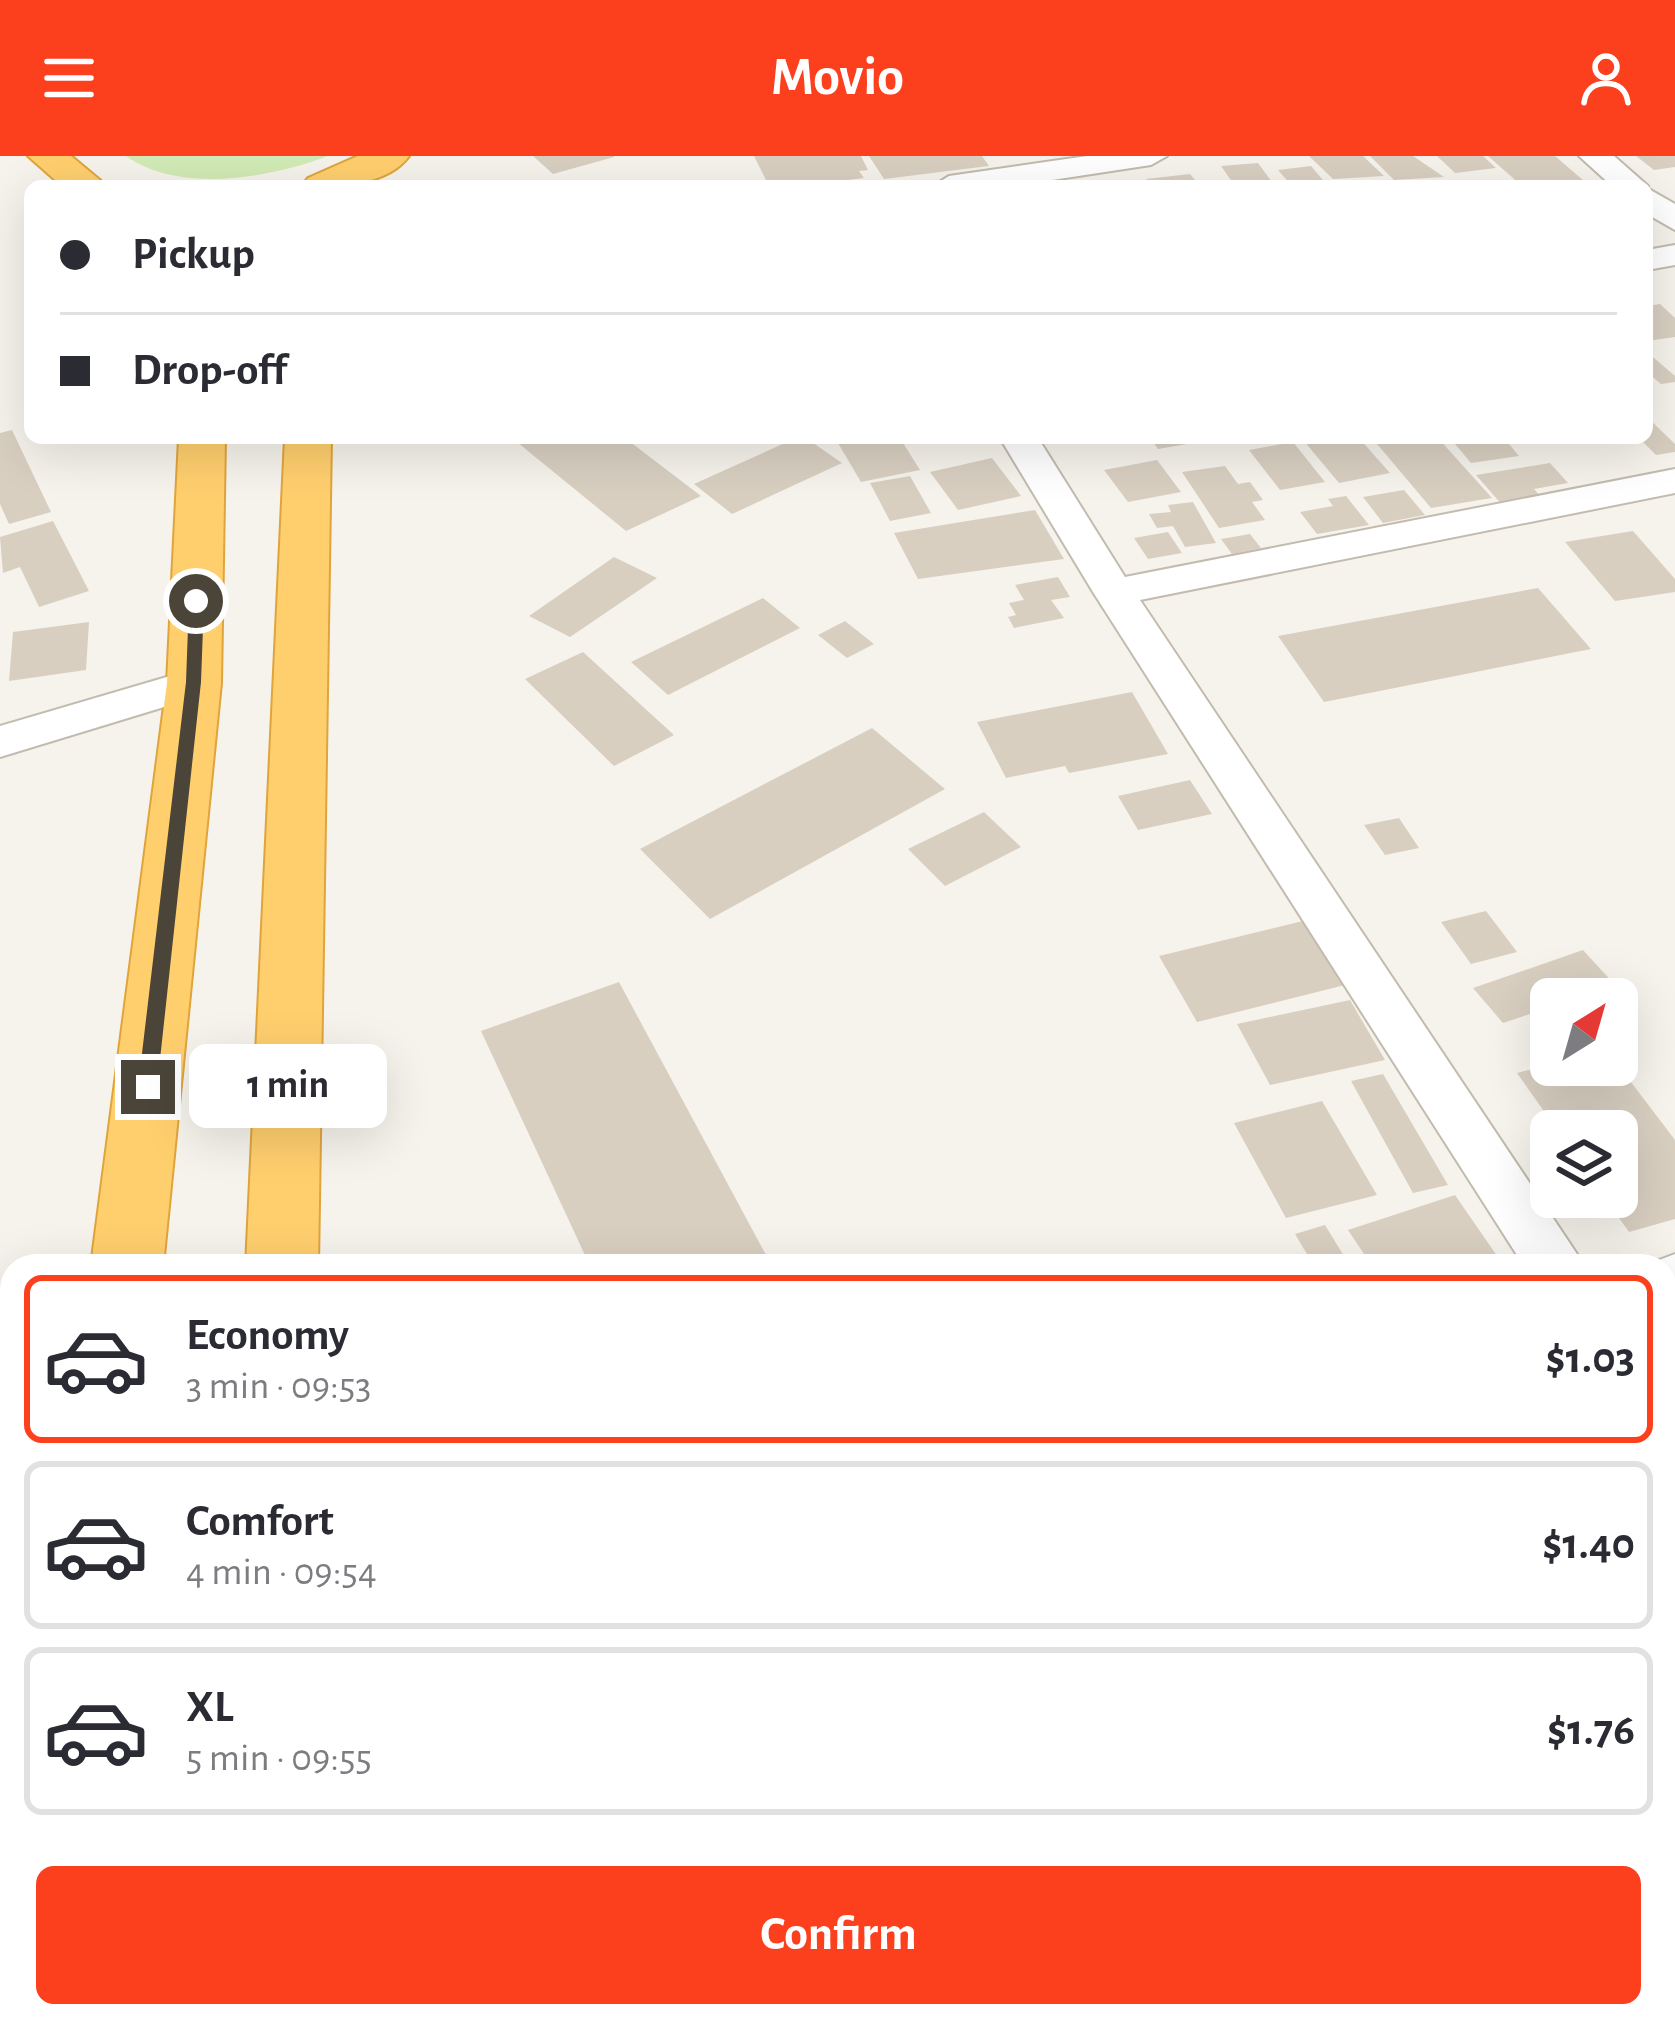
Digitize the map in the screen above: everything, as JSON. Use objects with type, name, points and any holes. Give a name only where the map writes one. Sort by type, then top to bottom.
[{"type":"highway","points":[[47,156],[79,180]]},
{"type":"highway","points":[[345,180],[390,156]]},
{"type":"highway","points":[[128,1254],[194,682],[202,444]]},
{"type":"highway","points":[[282,1254],[308,444]]},
{"type":"street","points":[[989,180],[1151,156]]},
{"type":"street","points":[[1594,156],[1624,180]]},
{"type":"street","points":[[1023,444],[1114,592],[1548,1254]]},
{"type":"street","points":[[1114,592],[1675,481]]},
{"type":"street","points":[[0,742],[194,682]]},
{"type":"green space","points":[[126,156],[328,156],[252,176],[198,178],[148,168]]},
{"type":"building","points":[[533,156],[614,156],[614,157],[553,174]]},
{"type":"building","points":[[754,156],[861,156],[868,170],[859,171],[864,178],[848,180],[766,180]]},
{"type":"building","points":[[869,156],[982,156],[989,166],[884,179]]},
{"type":"building","points":[[1309,156],[1363,156],[1384,176],[1333,179]]},
{"type":"building","points":[[1370,156],[1413,156],[1444,177],[1394,180]]},
{"type":"building","points":[[1437,156],[1483,156],[1496,168],[1455,173]]},
{"type":"building","points":[[1488,156],[1555,156],[1583,180],[1515,180]]},
{"type":"building","points":[[1636,156],[1675,156],[1675,167],[1654,170]]},
{"type":"building","points":[[1258,163],[1271,180],[1231,180],[1221,166]]},
{"type":"building","points":[[1311,166],[1323,180],[1287,180],[1278,170]]},
{"type":"building","points":[[1190,174],[1195,180],[1147,180]]},
{"type":"building","points":[[1660,304],[1675,318],[1675,337],[1653,340],[1653,305]]},
{"type":"building","points":[[1653,357],[1675,376],[1675,382],[1661,384],[1653,377]]},
{"type":"building","points":[[1653,423],[1675,444],[1675,452],[1656,455],[1645,444],[1653,444]]},
{"type":"building","points":[[12,430],[51,512],[9,524],[0,504],[0,433]]},
{"type":"building","points":[[519,444],[633,444],[701,496],[626,531]]},
{"type":"building","points":[[783,444],[815,444],[842,463],[732,514],[694,484]]},
{"type":"building","points":[[839,444],[904,444],[920,470],[861,482]]},
{"type":"building","points":[[1295,444],[1325,482],[1280,490],[1249,450]]},
{"type":"building","points":[[1306,444],[1364,444],[1390,473],[1339,483]]},
{"type":"building","points":[[1377,444],[1443,444],[1492,498],[1431,508]]},
{"type":"building","points":[[1455,444],[1509,444],[1519,456],[1471,463]]},
{"type":"building","points":[[992,458],[1021,496],[958,510],[930,472]]},
{"type":"building","points":[[1157,460],[1181,492],[1128,502],[1104,470]]},
{"type":"building","points":[[1550,463],[1568,483],[1534,489],[1543,499],[1503,506],[1476,475]]},
{"type":"building","points":[[1225,466],[1238,484],[1250,482],[1263,500],[1252,502],[1265,520],[1219,528],[1182,472]]},
{"type":"building","points":[[910,476],[931,513],[890,521],[870,483]]},
{"type":"building","points":[[1404,490],[1425,515],[1383,523],[1363,497]]},
{"type":"building","points":[[1346,496],[1369,525],[1317,534],[1300,512],[1333,506],[1328,499]]},
{"type":"building","points":[[1193,502],[1216,543],[1185,547],[1173,526],[1157,528],[1149,514],[1171,512],[1168,505]]},
{"type":"building","points":[[1035,510],[1064,559],[918,579],[894,533]]},
{"type":"building","points":[[53,521],[89,591],[39,607],[20,567],[3,573],[0,537]]},
{"type":"building","points":[[1633,531],[1675,579],[1675,592],[1615,601],[1565,542]]},
{"type":"building","points":[[1168,532],[1182,553],[1148,559],[1134,538]]},
{"type":"building","points":[[1250,534],[1261,548],[1232,554],[1221,539]]},
{"type":"building","points":[[614,557],[657,578],[570,637],[529,616]]},
{"type":"building","points":[[1058,577],[1070,597],[1051,600],[1064,618],[1014,628],[1008,617],[1016,615],[1009,603],[1024,600],[1015,585]]},
{"type":"building","points":[[1538,588],[1591,649],[1324,702],[1278,636]]},
{"type":"building","points":[[763,598],[800,628],[668,695],[631,662]]},
{"type":"building","points":[[845,621],[874,644],[847,658],[818,635]]},
{"type":"building","points":[[89,622],[86,670],[9,681],[13,632]]},
{"type":"building","points":[[583,652],[674,735],[614,766],[525,679]]},
{"type":"building","points":[[1132,692],[1168,754],[1069,773],[1065,766],[1006,778],[977,722]]},
{"type":"building","points":[[872,728],[945,789],[710,919],[640,849]]},
{"type":"building","points":[[1190,780],[1212,814],[1138,830],[1118,796]]},
{"type":"building","points":[[984,812],[1021,847],[945,886],[908,849]]},
{"type":"building","points":[[1399,818],[1419,848],[1385,855],[1364,825]]},
{"type":"building","points":[[1486,911],[1517,952],[1471,964],[1441,922]]},
{"type":"building","points":[[1307,920],[1349,984],[1197,1022],[1159,956]]},
{"type":"building","points":[[1583,950],[1609,978],[1530,978],[1530,1014],[1503,1023],[1473,988]]},
{"type":"building","points":[[619,982],[766,1254],[584,1254],[481,1031]]},
{"type":"building","points":[[1350,1000],[1385,1060],[1270,1085],[1237,1024]]},
{"type":"building","points":[[1530,1070],[1530,1086],[1634,1086],[1675,1140],[1675,1219],[1629,1232],[1619,1218],[1638,1218],[1638,1110],[1543,1110],[1517,1073]]},
{"type":"building","points":[[1383,1074],[1448,1185],[1413,1193],[1351,1081]]},
{"type":"building","points":[[1322,1101],[1377,1195],[1286,1218],[1234,1123]]},
{"type":"building","points":[[1455,1195],[1496,1254],[1364,1254],[1348,1230]]},
{"type":"building","points":[[1325,1225],[1343,1254],[1307,1254],[1295,1234]]},
{"type":"route","points":[[148,1087],[194,682],[196,601]]}]
